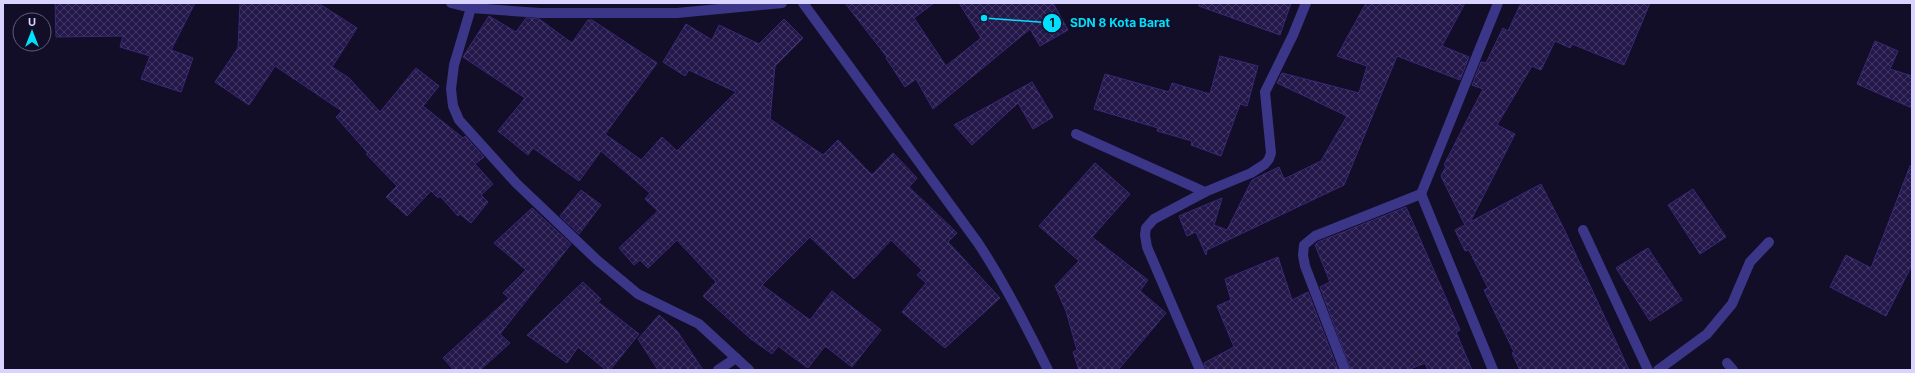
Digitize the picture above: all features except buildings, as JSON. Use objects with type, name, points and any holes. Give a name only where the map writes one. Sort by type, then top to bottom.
[{"type":"street","points":[[451,3],[471,8],[540,13],[677,13],[782,3]]},
{"type":"street","points":[[803,3],[978,243],[1021,316],[1048,370]]},
{"type":"street","points":[[1200,370],[1147,247],[1145,235],[1146,228],[1154,220],[1205,192],[1251,173],[1265,164],[1269,159],[1271,153],[1265,92],[1306,3]]},
{"type":"street","points":[[1493,370],[1421,194],[1498,3]]},
{"type":"street","points":[[471,8],[454,64],[451,89],[453,106],[459,120],[516,182],[597,260],[638,294],[700,324],[749,370]]},
{"type":"street","points":[[1076,134],[1205,192]]},
{"type":"street","points":[[1345,370],[1305,266],[1303,255],[1304,245],[1315,236],[1421,194]]},
{"type":"street","points":[[1583,230],[1648,370]]},
{"type":"street","points":[[1658,370],[1707,334],[1732,304],[1740,282],[1750,262],[1769,242]]},
{"type":"street","points":[[718,370],[736,358]]},
{"type":"place","name":"SDN 8 Kota Barat","points":[[984,18]]}]
